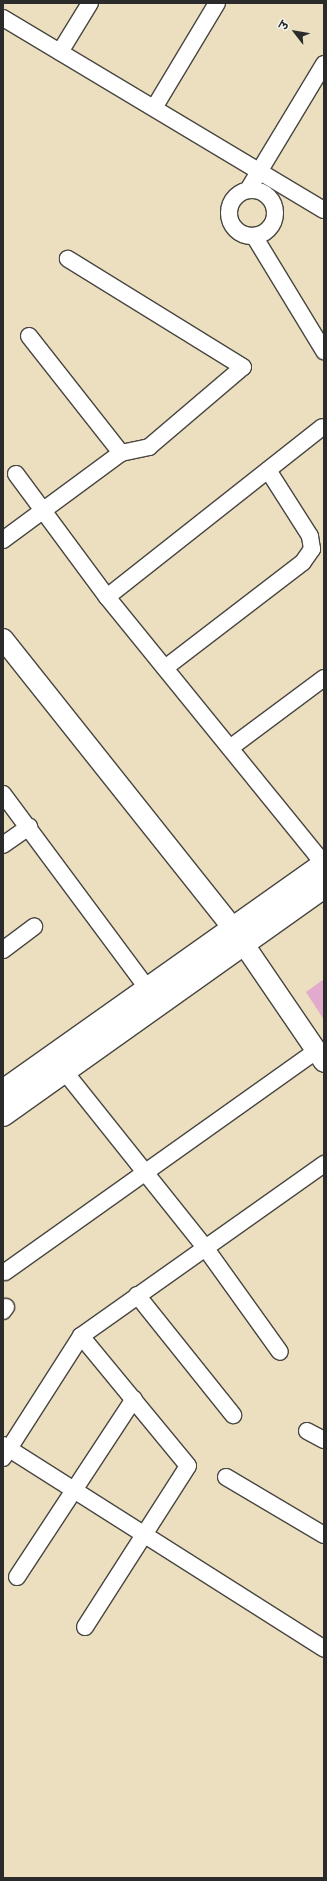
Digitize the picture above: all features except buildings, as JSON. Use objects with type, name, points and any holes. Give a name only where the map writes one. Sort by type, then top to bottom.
[{"type":"main road","points":[[3,1115],[65,1072],[324,864]]},
{"type":"main road","points":[[3,1091],[147,988],[237,935],[324,888]]},
{"type":"street","points":[[60,52],[90,3]]},
{"type":"street","points":[[154,108],[217,3]]},
{"type":"street","points":[[3,18],[324,210]]},
{"type":"street","points":[[248,190],[263,192],[275,210],[267,230],[254,236],[239,232],[230,219],[231,204],[248,190],[260,172],[324,64]]},
{"type":"street","points":[[254,236],[324,351]]},
{"type":"street","points":[[3,540],[121,452],[149,447],[243,366],[68,259]]},
{"type":"street","points":[[29,336],[121,452]]},
{"type":"street","points":[[107,597],[322,427]]},
{"type":"street","points":[[165,668],[303,562],[312,549],[310,536],[268,470]]},
{"type":"street","points":[[16,474],[107,597],[324,864]]},
{"type":"street","points":[[3,639],[237,935],[320,1057],[146,1174],[5,1272]]},
{"type":"street","points":[[230,748],[324,678]]},
{"type":"street","points":[[3,794],[29,827],[147,988]]},
{"type":"street","points":[[3,845],[29,827]]},
{"type":"street","points":[[3,950],[34,927]]},
{"type":"street","points":[[65,1072],[204,1246],[280,1352]]},
{"type":"street","points":[[324,1164],[204,1246],[81,1336],[5,1451],[324,1649]]},
{"type":"street","points":[[137,1295],[233,1415]]},
{"type":"street","points":[[81,1336],[188,1466],[85,1627]]},
{"type":"street","points":[[17,1577],[134,1399]]},
{"type":"street","points":[[307,1431],[324,1440]]},
{"type":"street","points":[[226,1477],[324,1535]]}]
